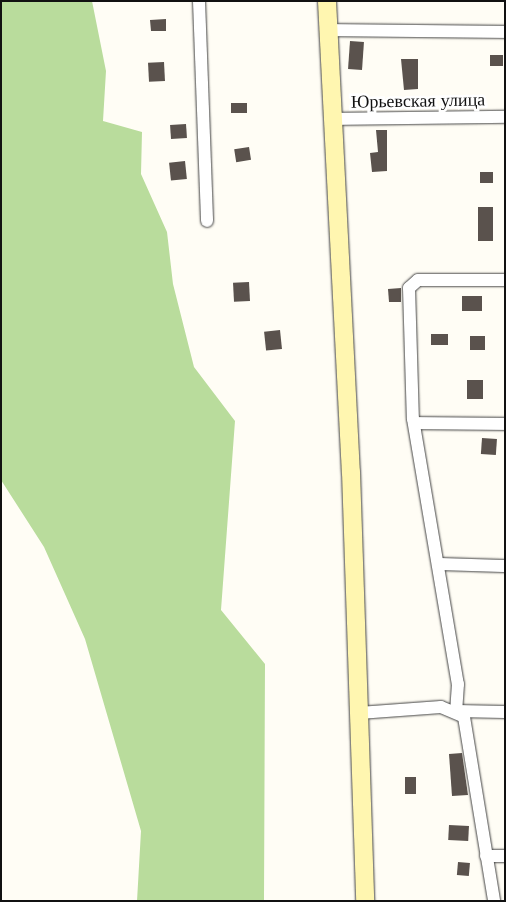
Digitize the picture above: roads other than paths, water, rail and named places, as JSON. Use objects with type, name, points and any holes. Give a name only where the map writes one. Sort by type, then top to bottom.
[{"type":"main road","points":[[327,1],[359,713],[365,901]]},
{"type":"street","points":[[200,1],[206,221]]},
{"type":"street","points":[[328,30],[505,32]]},
{"type":"street","name":"Юрьевская улица","points":[[332,119],[505,118]]},
{"type":"street","points":[[494,901],[466,725],[456,711],[458,684],[415,423],[409,288],[418,280],[505,280]]},
{"type":"street","points":[[415,423],[505,424]]},
{"type":"street","points":[[438,564],[505,566]]},
{"type":"street","points":[[359,713],[442,707],[456,711],[505,712]]},
{"type":"street","points":[[486,856],[505,856]]}]
